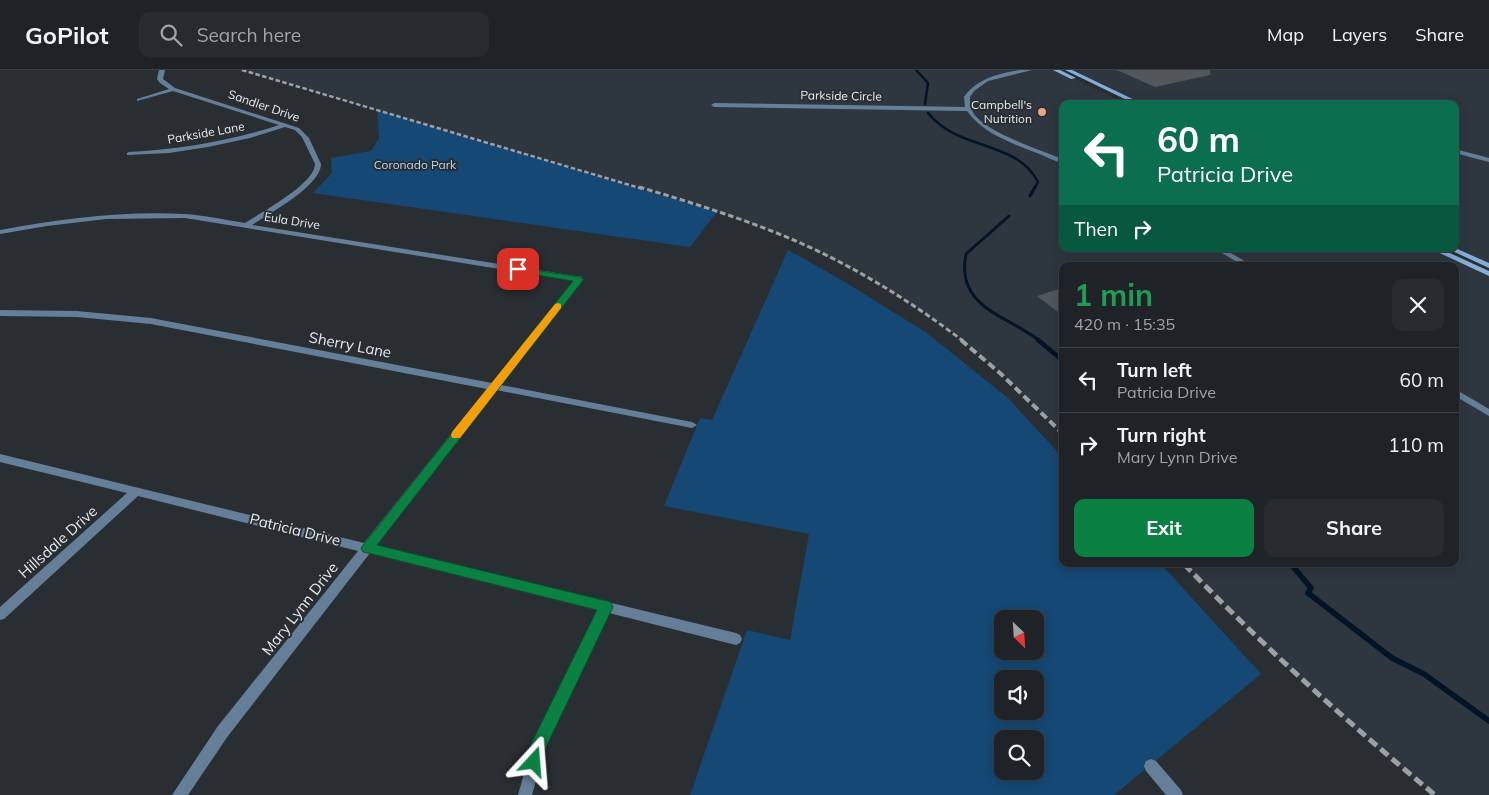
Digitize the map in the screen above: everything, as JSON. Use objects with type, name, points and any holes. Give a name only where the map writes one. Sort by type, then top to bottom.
[{"type":"main road","points":[[1056,70],[1119,100]]},
{"type":"main road","points":[[1068,70],[1132,100]]},
{"type":"main road","points":[[1441,252],[1489,274]]},
{"type":"main road","points":[[1459,252],[1489,266]]},
{"type":"street","points":[[162,70],[160,79],[173,89]]},
{"type":"street","points":[[1029,70],[980,83],[967,96],[968,109],[977,120],[994,132],[1059,160]]},
{"type":"street","points":[[139,100],[173,89]]},
{"type":"street","name":"Sandler Drive","points":[[173,89],[286,125],[304,133],[318,163],[318,169],[308,184],[247,225]]},
{"type":"street","name":"Parkside Circle","points":[[714,105],[968,109]]},
{"type":"street","name":"Parkside Lane","points":[[129,154],[161,152],[234,141],[286,125]]},
{"type":"street","points":[[1459,152],[1489,160]]},
{"type":"street","name":"Eula Drive","points":[[0,232],[67,221],[134,215],[185,216],[579,279]]},
{"type":"street","points":[[1224,252],[1242,262]]},
{"type":"street","name":"Mary Lynn Drive","points":[[179,795],[223,731],[579,279]]},
{"type":"street","name":"Sherry Lane","points":[[0,313],[77,314],[151,321],[692,425]]},
{"type":"street","points":[[1459,394],[1489,413]]},
{"type":"street","name":"Patricia Drive","points":[[0,458],[736,639]]},
{"type":"street","name":"Hillsdale Drive","points":[[0,615],[137,491]]},
{"type":"street","points":[[525,795],[540,744],[606,607]]},
{"type":"street","points":[[1151,766],[1176,795]]},
{"type":"shaded area","points":[[242,70],[1056,70],[1119,100],[1059,100],[1059,252],[1441,252],[1489,274],[1489,795],[1435,795],[1353,727],[1284,665],[1187,567],[1459,567],[1459,262],[1059,262],[1059,430],[1005,376],[939,322],[873,280],[789,238],[690,203]]},
{"type":"shaded area","points":[[1068,70],[1489,70],[1489,266],[1459,251],[1459,100],[1132,100]]},
{"type":"green space","name":"Coronado Park","points":[[377,110],[717,212],[690,247],[313,193],[332,173],[331,158],[371,151],[379,138]]},
{"type":"green space","points":[[788,250],[840,279],[927,333],[1009,399],[1059,454],[1059,567],[1164,567],[1261,674],[1114,795],[690,795],[747,630],[790,640],[809,534],[664,506],[700,418],[712,420]]},
{"type":"building","points":[[1117,70],[1210,70],[1210,75],[1155,87]]},
{"type":"building","points":[[1059,289],[1059,313],[1037,296]]},
{"type":"waterway","points":[[916,70],[928,83],[925,104]]},
{"type":"waterway","points":[[928,113],[940,125],[955,134],[1016,159],[1028,169],[1038,182],[1034,189]]},
{"type":"waterway","points":[[1030,196],[1035,187]]},
{"type":"waterway","points":[[1009,216],[966,254],[965,272],[968,287],[986,308],[1040,341]]},
{"type":"waterway","points":[[1038,340],[1059,358]]},
{"type":"waterway","points":[[1294,567],[1311,588],[1308,593],[1392,658],[1424,674],[1489,721]]},
{"type":"railway","points":[[242,70],[643,189]]},
{"type":"railway","points":[[639,187],[711,209],[805,245],[898,295],[963,341]]},
{"type":"railway","points":[[961,340],[1001,374],[1059,430]]},
{"type":"railway","points":[[1187,567],[1306,683],[1435,795]]},
{"type":"slow traffic","points":[[456,435],[558,306]]},
{"type":"place","name":"Campbell's Nutrition","points":[[1042,112]]},
{"type":"route","points":[[518,269],[579,279],[368,548],[606,607],[540,744],[534,762]]}]
